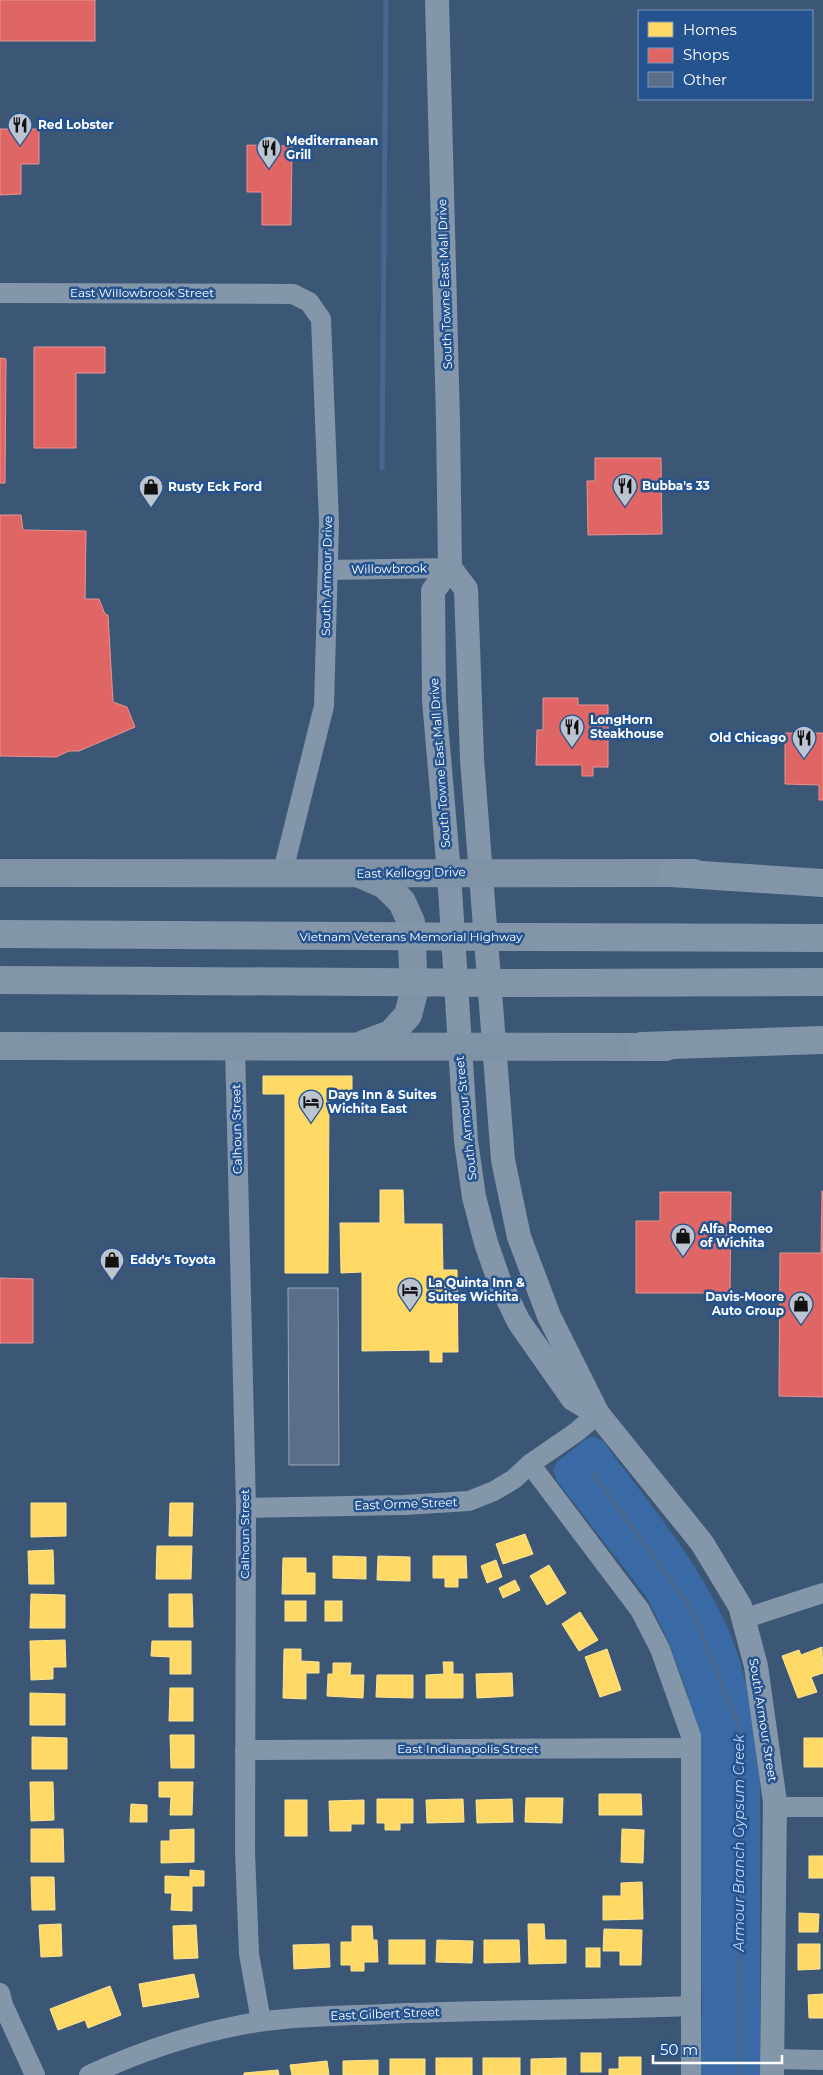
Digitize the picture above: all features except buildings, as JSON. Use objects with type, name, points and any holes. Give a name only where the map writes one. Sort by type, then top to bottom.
[{"type":"highway","points":[[671,873],[823,883]]},
{"type":"highway","name":"Vietnam Veterans Memorial Highway","points":[[0,934],[823,938]]},
{"type":"highway","points":[[0,980],[823,982]]},
{"type":"highway","points":[[642,1046],[823,1040]]},
{"type":"main road","name":"East Kellogg Drive","points":[[0,873],[282,875],[481,872],[823,872]]},
{"type":"main road","points":[[360,874],[384,885],[402,902],[411,922],[414,992],[408,1015],[391,1034],[360,1046]]},
{"type":"main road","points":[[0,1046],[642,1046],[823,1050]]},
{"type":"street","name":"South Towne East Mall Drive","points":[[437,0],[450,568],[433,591],[434,700],[449,873]]},
{"type":"street","name":"East Willowbrook Street","points":[[0,293],[285,294]]},
{"type":"street","name":"South Armour Drive","points":[[282,875],[324,706],[328,570],[321,319],[308,302],[293,294],[285,294]]},
{"type":"street","name":"Willowbrook","points":[[328,570],[450,568]]},
{"type":"street","points":[[450,568],[466,589],[472,759],[481,872]]},
{"type":"street","name":"South Armour Street","points":[[481,872],[503,1160],[519,1237],[549,1316],[598,1414],[702,1543],[740,1606],[756,1666],[775,1807],[773,2067]]},
{"type":"street","name":"South Armour Street","points":[[449,873],[466,1141],[474,1197],[486,1243],[500,1283],[520,1322],[573,1400],[598,1414]]},
{"type":"street","name":"Calhoun Street","points":[[236,1045],[246,1508],[245,1852],[249,1954],[261,2022]]},
{"type":"street","name":"East Orme Street","points":[[246,1508],[469,1502],[494,1491],[514,1479],[530,1464],[575,1433],[598,1414]]},
{"type":"street","points":[[530,1464],[640,1610],[660,1649],[691,1736],[691,2075]]},
{"type":"street","points":[[743,1619],[823,1593]]},
{"type":"street","name":"East Indianapolis Street","points":[[245,1750],[691,1748]]},
{"type":"street","points":[[775,1807],[823,1808]]},
{"type":"street","points":[[0,1993],[3,2006],[35,2075]]},
{"type":"street","name":"East Gilbert Street","points":[[89,2075],[115,2063],[195,2036],[261,2022],[304,2018],[476,2010],[595,2010],[691,2006]]},
{"type":"street","points":[[773,2067],[823,2060]]},
{"type":"shaded area","points":[[595,1437],[603,1441],[666,1525],[696,1569],[730,1633],[743,1673],[756,1735],[760,1777],[760,2075],[700,2075],[702,2010],[700,1773],[696,1728],[687,1692],[669,1643],[648,1599],[557,1481],[553,1469],[557,1462],[587,1438]]},
{"type":"waterway","points":[[382,468],[386,0]]},
{"type":"waterway","name":"Armour Branch Gypsum Creek","points":[[592,1472],[692,1610],[739,1727],[740,2075]]},
{"type":"place","name":"Red Lobster","points":[[20,146]]},
{"type":"place","name":"Mediterranean Grill","points":[[269,169]]},
{"type":"place","name":"Bubba's 33","points":[[625,507]]},
{"type":"place","name":"Rusty Eck Ford","points":[[151,508]]},
{"type":"place","name":"LongHorn Steakhouse","points":[[572,748]]},
{"type":"place","name":"Old Chicago","points":[[804,759]]},
{"type":"place","name":"Days Inn & Suites Wichita East","points":[[311,1123]]},
{"type":"place","name":"Alfa Romeo of Wichita","points":[[683,1257]]},
{"type":"place","name":"Eddy's Toyota","points":[[112,1281]]},
{"type":"place","name":"La Quinta Inn & Suites Wichita","points":[[410,1311]]},
{"type":"place","name":"Davis-Moore Auto Group","points":[[801,1325]]}]
